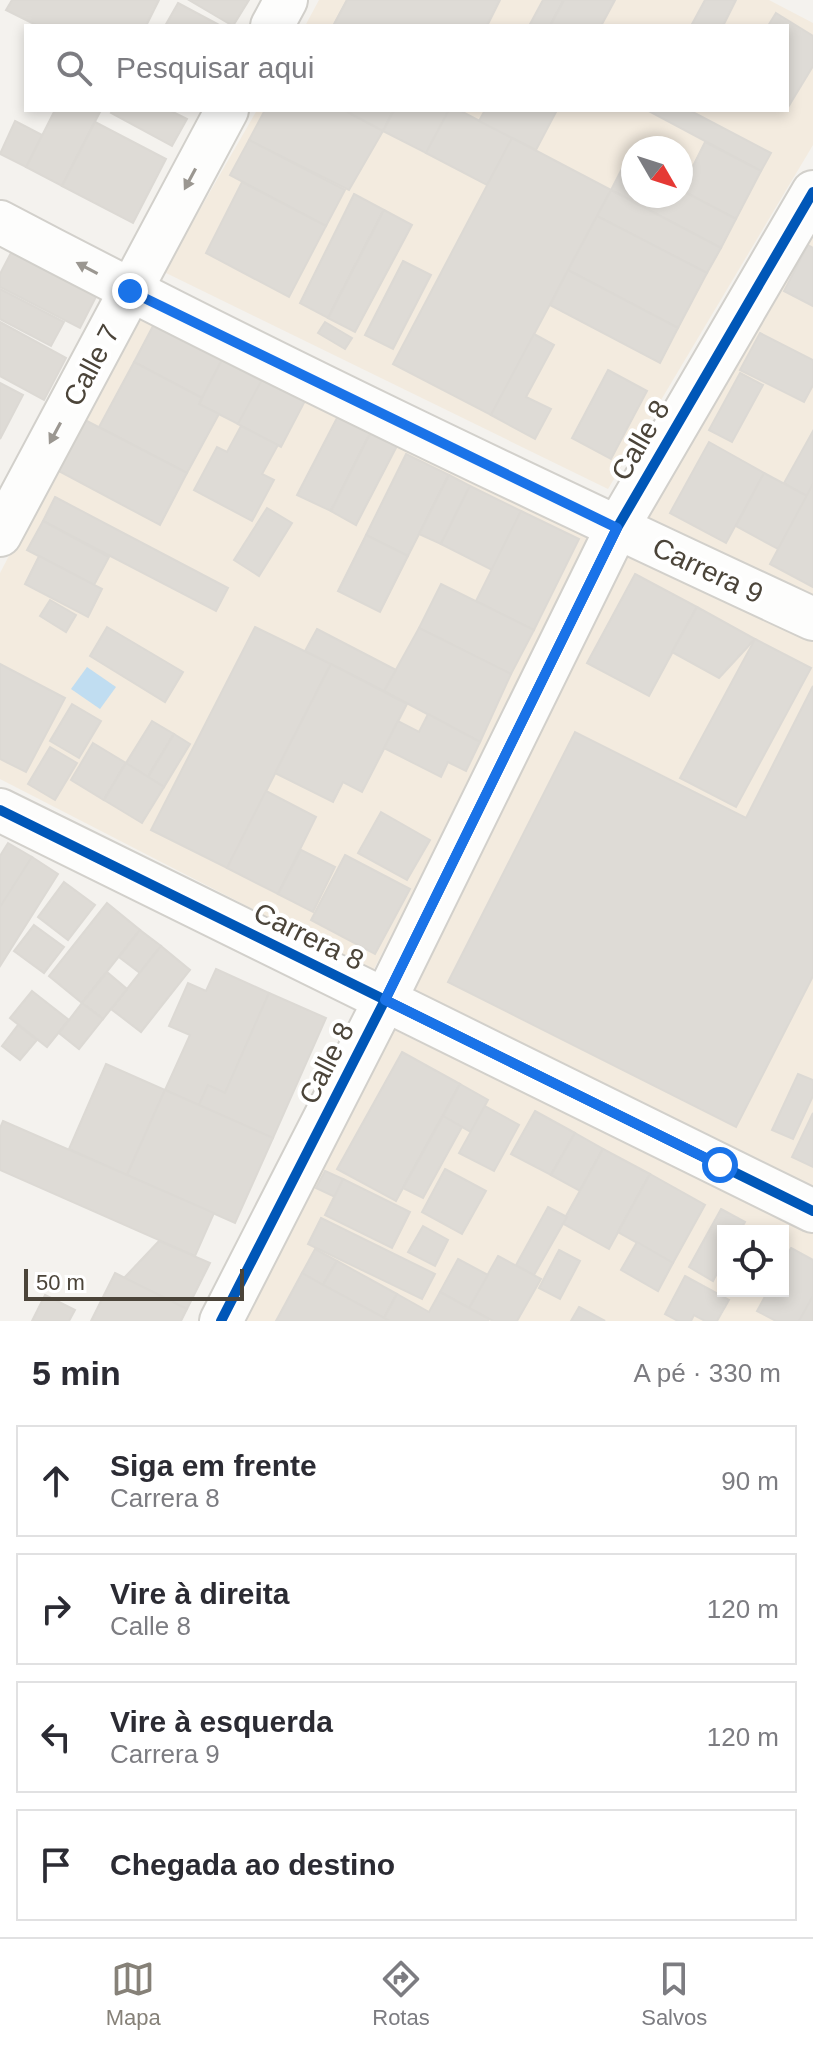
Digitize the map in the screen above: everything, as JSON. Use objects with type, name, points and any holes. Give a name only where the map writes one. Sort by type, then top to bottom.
[{"type":"street","points":[[273,24],[286,0]]},
{"type":"street","name":"Calle 7","points":[[0,535],[226,112]]},
{"type":"street","points":[[613,526],[813,174]]},
{"type":"street","name":"Calle 8","points":[[221,1321],[385,1000],[613,526],[813,192]]},
{"type":"street","name":"Carrera 9","points":[[0,222],[130,291],[613,526],[813,619]]},
{"type":"street","name":"Carrera 8","points":[[0,810],[813,1211]]},
{"type":"shaded area","points":[[319,0],[769,0],[813,23],[813,145],[608,489],[164,272],[256,112],[789,112],[789,24],[306,24]]},
{"type":"shaded area","points":[[813,221],[813,595],[647,518]]},
{"type":"shaded area","points":[[139,307],[598,533],[373,971],[0,779],[0,573]]},
{"type":"shaded area","points":[[628,547],[813,634],[813,1197],[405,1004]]},
{"type":"shaded area","points":[[386,1026],[813,1231],[813,1321],[236,1321]]},
{"type":"water","points":[[87,667],[116,687],[100,709],[71,689]]},
{"type":"building","points":[[12,0],[159,0],[147,24],[34,24],[6,10]]},
{"type":"building","points":[[189,0],[249,0],[234,24]]},
{"type":"building","points":[[347,0],[372,0],[359,24],[335,23]]},
{"type":"building","points":[[347,0],[500,0],[488,24],[334,24]]},
{"type":"building","points":[[543,0],[564,0],[551,24],[530,24]]},
{"type":"building","points":[[564,0],[615,0],[602,24],[551,24]]},
{"type":"building","points":[[705,0],[736,0],[724,24],[692,24]]},
{"type":"building","points":[[178,3],[217,24],[166,24]]},
{"type":"building","points":[[776,13],[813,36],[813,66],[789,106],[789,24],[769,24]]},
{"type":"building","points":[[54,112],[100,112],[62,186],[26,167]]},
{"type":"building","points":[[173,112],[187,119],[172,146],[111,113]]},
{"type":"building","points":[[264,112],[348,112],[383,131],[349,190],[249,140]]},
{"type":"building","points":[[348,112],[393,112],[383,131]]},
{"type":"building","points":[[393,112],[448,112],[426,153],[383,131]]},
{"type":"building","points":[[448,112],[463,112],[512,138],[487,185],[426,153]]},
{"type":"building","points":[[484,112],[556,112],[536,150],[479,121]]},
{"type":"building","points":[[651,112],[693,112],[771,153],[761,171]]},
{"type":"building","points":[[15,121],[42,135],[26,167],[0,154]]},
{"type":"building","points":[[95,122],[166,159],[133,223],[62,186]]},
{"type":"building","points":[[512,138],[611,190],[491,415],[393,364]]},
{"type":"building","points":[[249,140],[345,190],[326,226],[230,175]]},
{"type":"building","points":[[705,142],[761,171],[736,219],[693,196],[693,166]]},
{"type":"building","points":[[621,171],[621,195],[611,190]]},
{"type":"building","points":[[242,182],[326,226],[289,297],[206,253]]},
{"type":"building","points":[[611,190],[621,195],[621,208],[645,208],[721,248],[707,273],[597,216]]},
{"type":"building","points":[[354,194],[384,210],[328,318],[300,303]]},
{"type":"building","points":[[693,196],[736,219],[721,248],[645,208],[693,208]]},
{"type":"building","points":[[384,210],[412,225],[355,332],[328,318]]},
{"type":"building","points":[[597,216],[707,273],[678,328],[568,270]]},
{"type":"building","points":[[808,245],[813,248],[813,306],[784,291]]},
{"type":"building","points":[[14,247],[99,291],[80,328],[0,287],[0,274]]},
{"type":"building","points":[[403,261],[431,275],[393,349],[365,335]]},
{"type":"building","points":[[568,270],[678,328],[660,363],[550,305]]},
{"type":"building","points":[[0,289],[64,322],[51,346],[0,319]]},
{"type":"building","points":[[0,322],[66,358],[44,400],[0,376]]},
{"type":"building","points":[[325,322],[352,338],[345,349],[318,333]]},
{"type":"building","points":[[154,324],[222,360],[202,398],[134,362]]},
{"type":"building","points":[[760,333],[813,360],[813,385],[804,402],[740,370]]},
{"type":"building","points":[[534,334],[554,345],[526,397],[551,409],[535,439],[491,415]]},
{"type":"building","points":[[222,360],[262,381],[238,424],[199,404]]},
{"type":"building","points":[[134,362],[202,398],[199,404],[219,414],[187,473],[99,427]]},
{"type":"building","points":[[608,370],[647,391],[611,459],[572,438]]},
{"type":"building","points":[[740,373],[763,385],[732,442],[709,430]]},
{"type":"building","points":[[265,374],[307,397],[281,447],[238,424]]},
{"type":"building","points":[[0,383],[23,395],[0,439]]},
{"type":"building","points":[[338,416],[371,432],[331,511],[297,495]]},
{"type":"building","points":[[83,419],[187,473],[160,525],[57,470]]},
{"type":"building","points":[[241,426],[278,445],[262,474],[274,480],[252,521],[194,490],[217,447],[227,452]]},
{"type":"building","points":[[813,431],[813,484],[807,496],[784,483]]},
{"type":"building","points":[[371,432],[397,446],[356,525],[331,511]]},
{"type":"building","points":[[709,442],[764,473],[726,543],[670,513]]},
{"type":"building","points":[[406,454],[449,475],[408,556],[366,535]]},
{"type":"building","points":[[764,473],[807,496],[778,549],[736,526]]},
{"type":"building","points":[[449,475],[470,486],[441,544],[419,534]]},
{"type":"building","points":[[813,484],[813,587],[770,564]]},
{"type":"building","points":[[470,486],[521,511],[492,570],[441,544]]},
{"type":"building","points":[[55,497],[228,588],[216,611],[43,521]]},
{"type":"building","points":[[267,508],[292,523],[259,576],[234,560]]},
{"type":"building","points":[[521,511],[579,539],[534,630],[476,601]]},
{"type":"building","points":[[43,521],[109,557],[94,585],[27,550]]},
{"type":"building","points":[[366,535],[408,556],[380,612],[338,591]]},
{"type":"building","points":[[39,556],[102,589],[88,617],[25,584]]},
{"type":"building","points":[[635,574],[697,607],[649,696],[587,663]]},
{"type":"building","points":[[441,584],[534,630],[511,674],[419,628]]},
{"type":"building","points":[[50,600],[76,615],[66,632],[40,616]]},
{"type":"building","points":[[697,607],[755,639],[719,678],[672,652]]},
{"type":"building","points":[[107,627],[183,672],[165,702],[90,656]]},
{"type":"building","points":[[255,627],[331,664],[227,868],[151,830]]},
{"type":"building","points":[[419,628],[511,674],[480,742],[384,691]]},
{"type":"building","points":[[317,629],[396,670],[384,691],[305,651]]},
{"type":"building","points":[[755,639],[811,668],[736,807],[680,778]]},
{"type":"building","points":[[0,664],[65,698],[26,772],[0,759]]},
{"type":"building","points":[[331,664],[407,704],[362,792],[343,782],[333,802],[275,773]]},
{"type":"building","points":[[813,686],[813,976],[736,1127],[448,982],[575,732],[746,818]]},
{"type":"building","points":[[72,704],[101,721],[79,758],[50,741]]},
{"type":"building","points":[[428,714],[480,742],[466,771],[448,762],[441,777],[384,748],[398,721],[419,732]]},
{"type":"building","points":[[152,721],[174,734],[148,777],[126,763]]},
{"type":"building","points":[[174,734],[190,744],[164,787],[148,777]]},
{"type":"building","points":[[93,743],[126,763],[104,800],[71,780]]},
{"type":"building","points":[[50,747],[77,763],[55,800],[28,784]]},
{"type":"building","points":[[126,763],[164,787],[142,823],[104,800]]},
{"type":"building","points":[[266,791],[316,817],[278,894],[227,868]]},
{"type":"building","points":[[381,812],[430,840],[407,880],[358,853]]},
{"type":"building","points":[[8,843],[32,857],[0,907],[0,856]]},
{"type":"building","points":[[301,850],[335,867],[313,912],[278,894]]},
{"type":"building","points":[[345,855],[410,889],[375,954],[311,920]]},
{"type":"building","points":[[32,857],[58,874],[0,966],[0,907]]},
{"type":"building","points":[[64,882],[95,905],[68,940],[38,917]]},
{"type":"building","points":[[107,903],[140,930],[82,1003],[49,976]]},
{"type":"building","points":[[34,925],[64,947],[44,973],[14,951]]},
{"type":"building","points":[[140,930],[161,946],[140,973],[119,957]]},
{"type":"building","points":[[161,946],[190,970],[141,1032],[111,1009]]},
{"type":"building","points":[[216,969],[269,993],[225,1093],[208,1085],[199,1105],[165,1090],[190,1035],[169,1026],[188,983],[206,991]]},
{"type":"building","points":[[107,972],[127,989],[103,1019],[82,1003]]},
{"type":"building","points":[[32,991],[69,1020],[47,1047],[10,1018]]},
{"type":"building","points":[[269,993],[326,1018],[273,1138],[199,1105],[208,1085],[225,1093]]},
{"type":"building","points":[[82,1003],[103,1019],[79,1049],[59,1033]]},
{"type":"building","points":[[18,1025],[37,1040],[20,1060],[2,1046]]},
{"type":"building","points":[[402,1052],[460,1084],[396,1201],[337,1169]]},
{"type":"building","points":[[106,1064],[165,1090],[127,1175],[69,1149]]},
{"type":"building","points":[[798,1074],[813,1080],[813,1096],[793,1139],[772,1130]]},
{"type":"building","points":[[460,1084],[488,1100],[471,1132],[443,1116]]},
{"type":"building","points":[[165,1090],[273,1138],[235,1223],[127,1175]]},
{"type":"building","points":[[485,1106],[519,1125],[494,1171],[459,1153]]},
{"type":"building","points":[[535,1111],[575,1133],[551,1175],[511,1154]]},
{"type":"building","points":[[813,1113],[813,1167],[792,1157]]},
{"type":"building","points":[[443,1116],[462,1127],[423,1198],[403,1188]]},
{"type":"building","points":[[3,1121],[214,1213],[195,1256],[0,1170],[0,1128]]},
{"type":"building","points":[[575,1133],[603,1149],[580,1191],[551,1175]]},
{"type":"building","points":[[603,1149],[650,1174],[609,1249],[562,1223]]},
{"type":"building","points":[[445,1169],[486,1191],[462,1234],[422,1212]]},
{"type":"building","points":[[325,1171],[343,1179],[335,1197],[316,1188]]},
{"type":"building","points":[[650,1174],[705,1205],[673,1263],[618,1232]]},
{"type":"building","points":[[343,1179],[410,1212],[392,1248],[325,1215]]},
{"type":"building","points":[[548,1207],[567,1217],[534,1275],[516,1265]]},
{"type":"building","points":[[721,1209],[745,1222],[743,1225],[717,1225],[717,1273],[713,1281],[689,1267]]},
{"type":"building","points":[[321,1218],[435,1274],[422,1299],[308,1244]]},
{"type":"building","points":[[423,1226],[448,1240],[435,1266],[408,1252]]},
{"type":"building","points":[[159,1241],[210,1263],[187,1309],[124,1278]]},
{"type":"building","points":[[637,1242],[673,1263],[658,1291],[621,1270]]},
{"type":"building","points":[[791,1248],[813,1260],[813,1296],[799,1321],[776,1321],[757,1311],[765,1297],[789,1297]]},
{"type":"building","points":[[315,1249],[337,1261],[323,1285],[302,1273]]},
{"type":"building","points":[[559,1250],[580,1261],[560,1299],[539,1288]]},
{"type":"building","points":[[498,1256],[541,1279],[517,1321],[493,1321],[469,1308]]},
{"type":"building","points":[[458,1259],[488,1275],[469,1308],[440,1292]]},
{"type":"building","points":[[337,1261],[397,1294],[384,1318],[323,1285]]},
{"type":"building","points":[[115,1273],[187,1309],[181,1321],[91,1321]]},
{"type":"building","points":[[302,1273],[323,1285],[390,1321],[276,1321]]},
{"type":"building","points":[[685,1276],[717,1293],[717,1297],[729,1300],[717,1321],[705,1321],[694,1315],[691,1321],[678,1321],[665,1314]]},
{"type":"building","points":[[440,1292],[488,1321],[390,1321],[384,1318],[397,1294],[429,1312]]},
{"type":"building","points":[[45,1295],[75,1310],[69,1321],[32,1321]]},
{"type":"building","points":[[813,1296],[813,1321],[799,1321]]},
{"type":"building","points":[[579,1307],[605,1321],[571,1321]]},
{"type":"cycle path","points":[[221,1321],[385,1000],[617,528],[813,192]]},
{"type":"cycle path","points":[[0,810],[813,1211]]},
{"type":"route","points":[[130,291],[617,528],[385,1000],[720,1165]]}]
